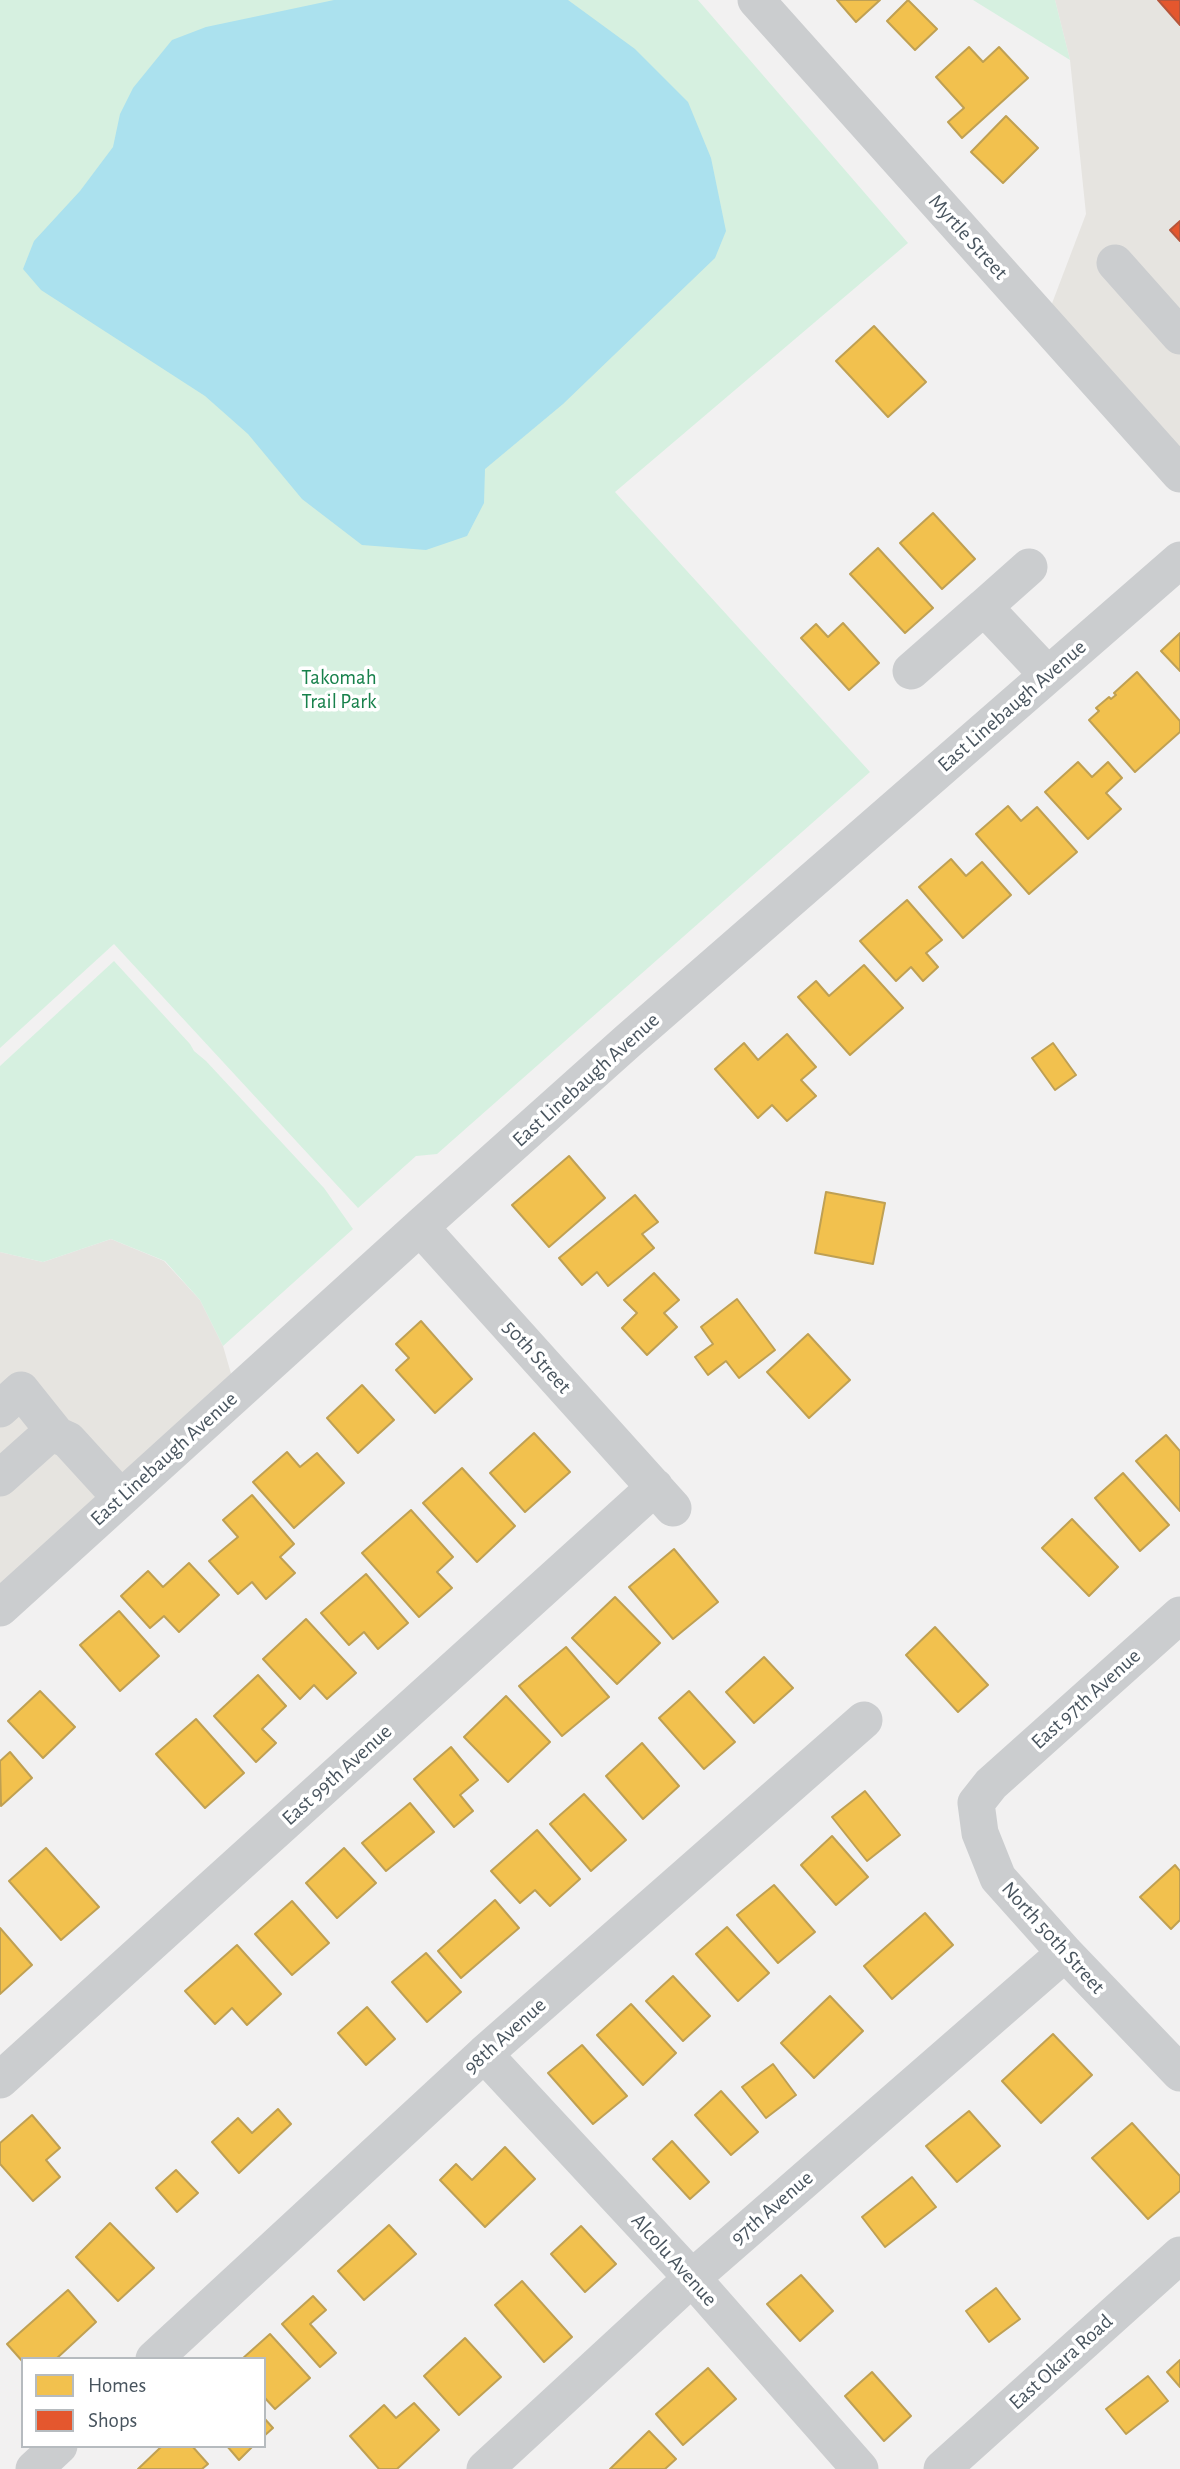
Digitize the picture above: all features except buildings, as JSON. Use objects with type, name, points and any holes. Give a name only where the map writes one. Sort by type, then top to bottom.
[{"type":"street","name":"Myrtle Street","points":[[756,0],[1180,474]]},
{"type":"street","points":[[1115,263],[1180,336]]},
{"type":"street","name":"East Linebaugh Avenue","points":[[0,1608],[629,1040],[1180,560]]},
{"type":"street","points":[[911,671],[1029,567]]},
{"type":"street","points":[[984,607],[1048,675]]},
{"type":"street","name":"50th Street","points":[[420,1227],[664,1498]]},
{"type":"street","points":[[0,1409],[21,1390],[57,1435],[68,1440],[121,1498]]},
{"type":"street","points":[[0,1478],[47,1436],[57,1435]]},
{"type":"street","name":"East 99th Avenue","points":[[0,2080],[664,1498]]},
{"type":"street","name":"East 97th Avenue","points":[[991,1784],[1180,1615]]},
{"type":"street","name":"98th Avenue","points":[[156,2357],[484,2054],[864,1720]]},
{"type":"street","name":"North 50th Street","points":[[991,1784],[976,1804],[980,1832],[998,1878],[1065,1953],[1180,2073]]},
{"type":"street","name":"97th Avenue","points":[[485,2469],[692,2278],[1065,1953]]},
{"type":"street","name":"Alcolu Avenue","points":[[484,2054],[692,2278],[860,2469]]},
{"type":"street","name":"East Okara Road","points":[[942,2469],[1180,2255]]},
{"type":"street","points":[[34,2469],[57,2448]]},
{"type":"shaded area","points":[[1055,0],[1180,0],[1180,454],[1051,306],[1086,214],[1070,60]]},
{"type":"shaded area","points":[[111,1239],[164,1261],[200,1300],[223,1346],[232,1377],[0,1587],[0,1252],[43,1262]]},
{"type":"green space","name":"Takomah Trail Park","points":[[0,0],[698,0],[908,243],[615,492],[870,772],[437,1154],[416,1156],[358,1208],[114,944],[0,1048]]},
{"type":"green space","points":[[973,0],[1055,0],[1070,60]]},
{"type":"green space","points":[[114,961],[194,1051],[324,1188],[353,1229],[223,1346],[200,1300],[165,1261],[111,1239],[43,1262],[0,1252],[0,1066]]},
{"type":"water","points":[[334,0],[568,0],[635,49],[688,102],[711,158],[726,231],[715,258],[563,404],[485,469],[484,503],[467,536],[426,550],[362,545],[302,499],[248,434],[205,396],[41,290],[23,269],[34,241],[80,191],[113,147],[120,114],[133,88],[172,40],[206,27]]}]
